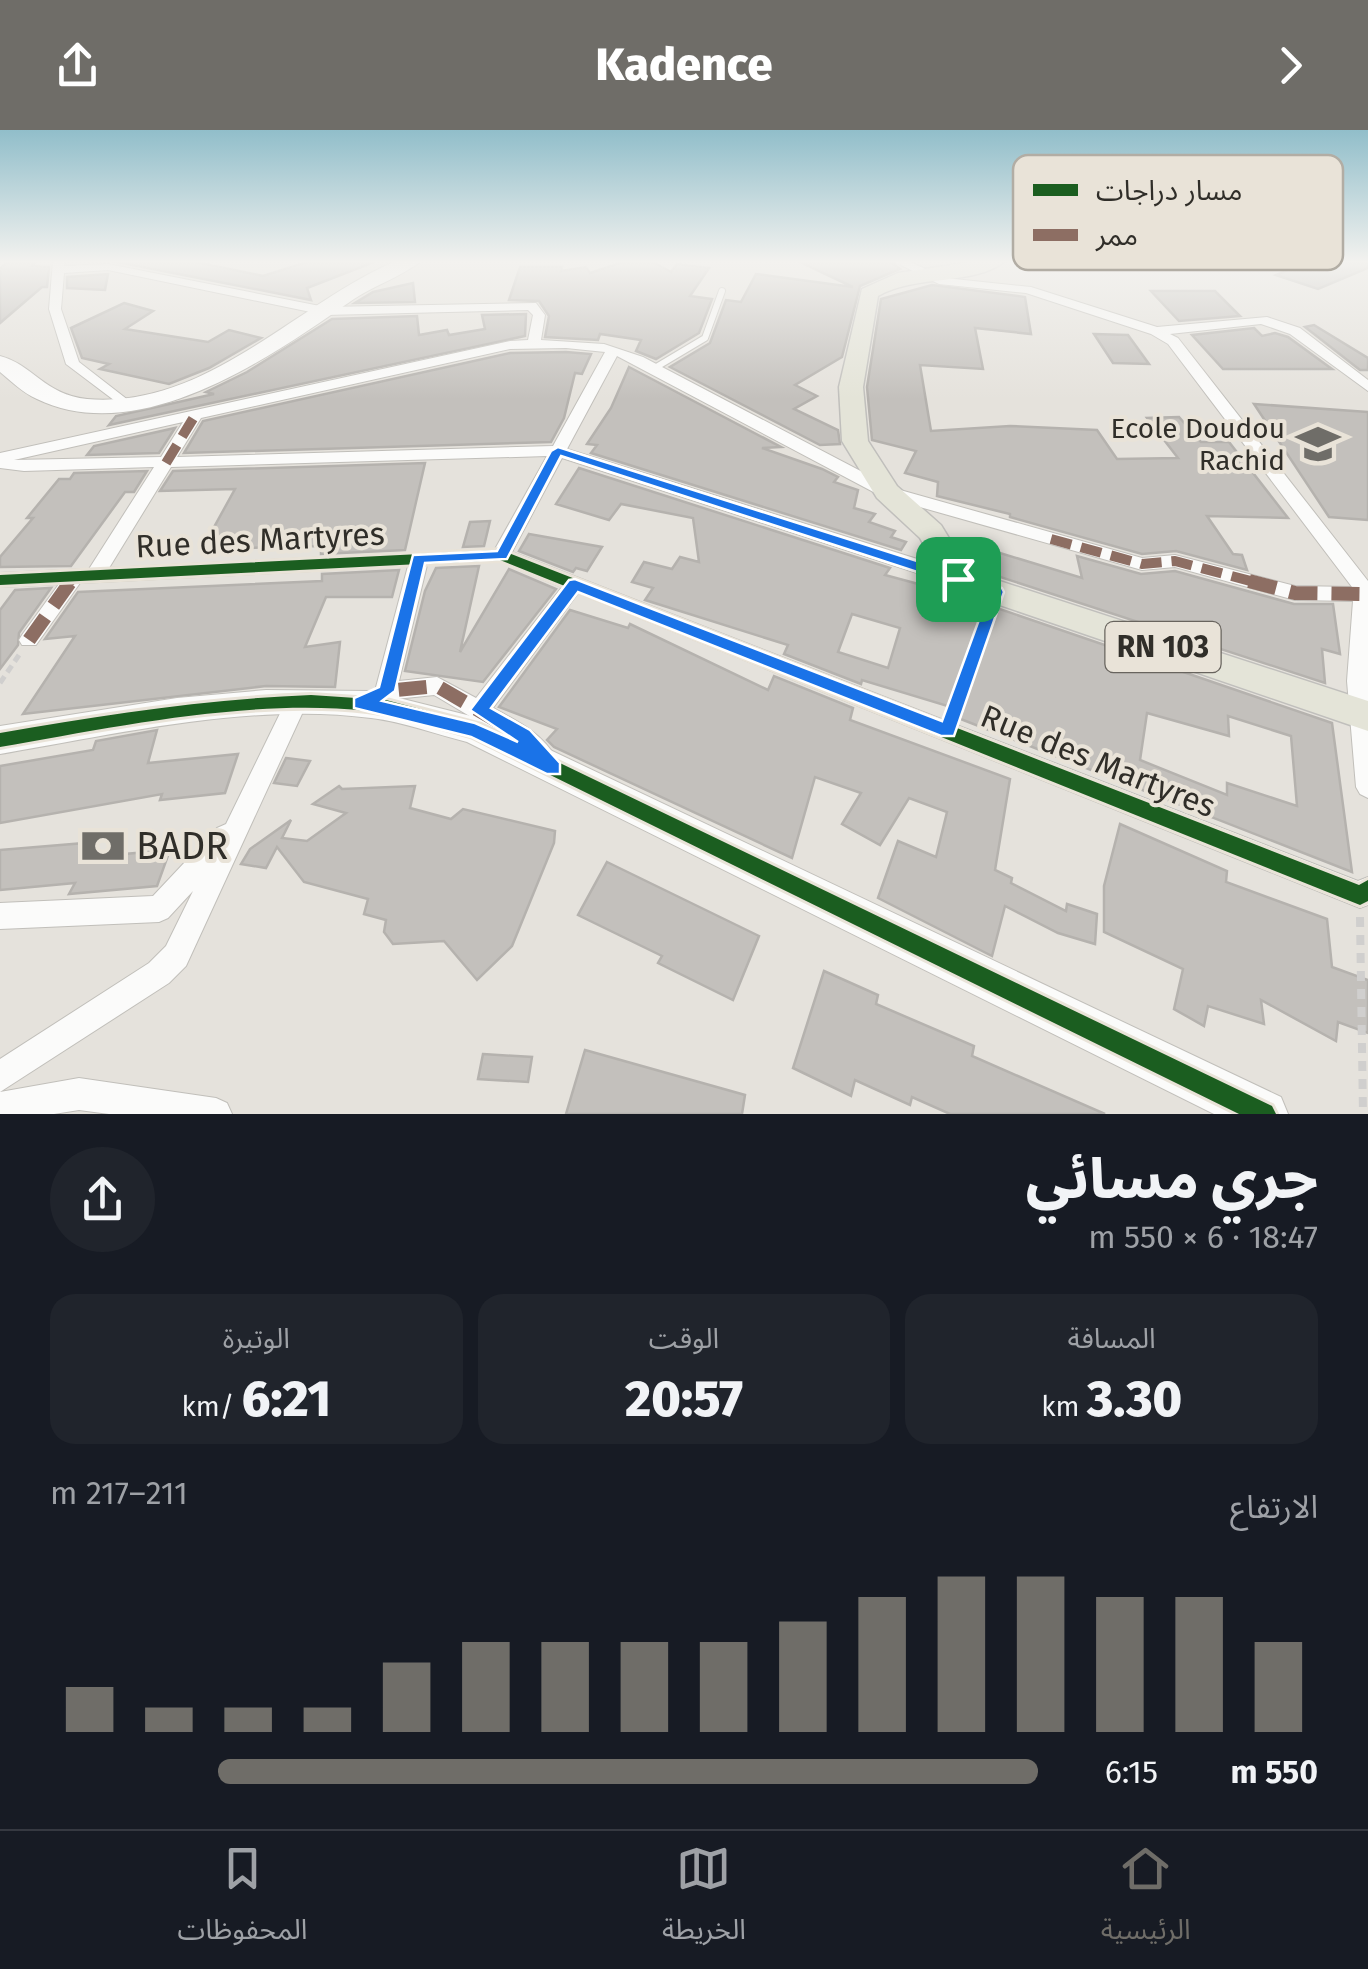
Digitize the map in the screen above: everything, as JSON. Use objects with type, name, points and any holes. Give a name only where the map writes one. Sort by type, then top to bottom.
[{"type":"main road","points":[[864,307],[852,387],[856,440],[887,492],[931,532],[958,579]]},
{"type":"main road","name":"RN 103","points":[[958,579],[1364,697]]},
{"type":"street","points":[[55,307],[73,364],[123,403]]},
{"type":"street","points":[[304,307],[324,311],[494,307]]},
{"type":"street","points":[[0,362],[47,396],[92,405],[123,403],[171,394],[213,379],[330,307]]},
{"type":"street","points":[[533,307],[539,315],[534,344]]},
{"type":"street","points":[[1082,307],[1156,330],[1172,341],[1363,588],[1368,787]]},
{"type":"street","points":[[1156,330],[1262,320],[1295,331],[1368,387]]},
{"type":"street","points":[[0,460],[510,346],[578,345],[638,357],[653,369],[887,492],[1142,564],[1176,561],[1295,593],[1363,594]]},
{"type":"street","points":[[502,556],[613,351]]},
{"type":"street","points":[[29,640],[84,577],[194,418]]},
{"type":"street","points":[[0,460],[24,466],[558,451],[958,579]]},
{"type":"street","name":"Rue des Martyres","points":[[0,580],[502,556],[1364,892]]},
{"type":"street","points":[[373,697],[419,558]]},
{"type":"street","points":[[479,710],[575,584]]},
{"type":"street","points":[[0,740],[142,716],[373,697],[437,686],[523,736],[554,768]]},
{"type":"street","points":[[373,697],[475,730],[1264,1114]]},
{"type":"street","points":[[0,1077],[144,984],[176,956],[296,703]]},
{"type":"street","points":[[0,916],[159,908],[238,824]]},
{"type":"street","points":[[0,1108],[79,1094],[216,1114]]},
{"type":"lane","points":[[653,369],[705,338],[716,307]]},
{"type":"path","points":[[947,731],[996,592]]},
{"type":"path","points":[[0,683],[29,640]]},
{"type":"path","points":[[1363,1114],[1364,892]]},
{"type":"building","points":[[0,307],[19,307],[0,323]]},
{"type":"building","points":[[116,307],[138,307],[153,311],[125,329],[208,342],[229,330],[261,338],[209,368],[169,384],[100,369],[109,364],[82,358],[71,328]]},
{"type":"building","points":[[543,307],[709,307],[699,333],[656,359],[636,351],[641,340],[600,334],[598,340],[545,337],[549,316]]},
{"type":"building","points":[[723,307],[855,307],[842,357],[795,385],[817,396],[794,409],[838,430],[840,444],[820,445],[670,367],[710,343]]},
{"type":"building","points":[[880,307],[1027,307],[1031,334],[975,328],[983,369],[920,365],[931,431],[1010,426],[1097,430],[1117,459],[1178,458],[1147,418],[1179,417],[1201,442],[1229,442],[1288,518],[1207,516],[1233,554],[1242,555],[1247,570],[1176,551],[1142,554],[937,496],[938,482],[905,473],[916,451],[872,440],[867,387]]},
{"type":"building","points":[[1166,307],[1231,307],[1240,316],[1179,321]]},
{"type":"building","points":[[526,314],[525,336],[109,425],[116,416],[214,394],[206,392],[247,372],[332,319],[417,316],[419,335],[447,330],[449,335],[485,329],[482,315]]},
{"type":"building","points":[[1314,325],[1368,358],[1368,370],[1360,370],[1305,327]]},
{"type":"building","points":[[1254,328],[1262,336],[1275,333],[1288,337],[1332,369],[1223,369],[1192,335]]},
{"type":"building","points":[[1094,334],[1128,335],[1149,364],[1113,363]]},
{"type":"building","points":[[510,353],[591,354],[582,374],[575,373],[564,418],[551,442],[184,453],[203,421]]},
{"type":"building","points":[[629,367],[781,447],[762,448],[822,469],[838,477],[834,482],[858,490],[854,508],[875,514],[869,522],[895,531],[891,537],[906,542],[901,550],[591,453],[597,445],[587,444],[611,408]]},
{"type":"building","points":[[1254,404],[1368,412],[1368,520],[1329,517]]},
{"type":"building","points":[[175,428],[159,453],[87,455],[94,446]]},
{"type":"building","points":[[425,463],[405,550],[321,554],[321,546],[202,549],[235,489],[160,491],[173,471]]},
{"type":"building","points":[[579,468],[890,568],[885,575],[959,595],[1332,723],[1352,872],[958,718],[961,710],[862,680],[861,684],[784,654],[788,645],[645,600],[653,588],[632,582],[644,562],[672,569],[680,557],[699,562],[693,518],[621,504],[609,520],[556,504]],"holes":[[[852,614],[900,628],[888,668],[838,652]],[[1147,713],[1229,736],[1228,716],[1291,736],[1297,806],[1227,783],[1227,795],[1140,760]]]},
{"type":"building","points":[[147,471],[134,492],[125,492],[71,566],[0,567],[0,557],[59,479],[70,479],[74,473]]},
{"type":"building","points":[[490,521],[484,546],[463,547],[470,522]]},
{"type":"building","points":[[529,534],[602,547],[587,571],[576,568],[573,572],[519,551]]},
{"type":"building","points":[[990,550],[1082,578],[1077,556],[1141,574],[1175,571],[1294,604],[1333,604],[1340,654],[1322,649],[1325,683],[982,571]]},
{"type":"building","points":[[479,566],[460,652],[509,569],[556,589],[483,682],[405,671],[425,591],[436,568]]},
{"type":"building","points":[[399,570],[392,597],[326,597],[305,647],[340,642],[335,687],[266,686],[23,714],[75,636],[45,639],[78,592],[322,581],[322,574]]},
{"type":"building","points":[[51,588],[19,633],[18,645],[0,669],[0,610],[15,590]]},
{"type":"building","points":[[570,610],[628,628],[630,624],[768,690],[774,676],[853,708],[850,720],[1010,779],[995,870],[1012,878],[1011,883],[1066,911],[1067,904],[1097,914],[1095,944],[1058,933],[1005,906],[992,956],[878,898],[898,841],[936,857],[947,812],[909,798],[880,845],[842,824],[861,793],[815,777],[792,858],[554,747],[547,740],[557,729],[499,707]]},
{"type":"building","points":[[157,730],[148,763],[238,754],[225,793],[160,800],[162,794],[0,823],[0,766],[93,750],[96,741]]},
{"type":"building","points":[[286,758],[310,761],[297,786],[274,783]]},
{"type":"building","points":[[339,786],[415,786],[410,808],[451,819],[463,809],[555,831],[554,843],[512,946],[477,980],[444,941],[393,944],[384,932],[386,920],[364,914],[368,899],[304,882],[277,847],[266,868],[241,864],[250,849],[291,820],[282,838],[307,841],[346,813],[313,804]]},
{"type":"building","points":[[1120,824],[1227,871],[1226,882],[1327,919],[1332,967],[1368,980],[1368,1033],[1338,1022],[1336,1041],[1261,1000],[1264,1024],[1208,1006],[1204,1026],[1174,1009],[1183,969],[1104,932],[1104,886]]},
{"type":"building","points":[[97,842],[90,857],[170,850],[157,886],[69,894],[75,883],[0,890],[0,850]]},
{"type":"building","points":[[607,862],[759,936],[733,1000],[658,963],[662,956],[578,915]]},
{"type":"building","points":[[824,971],[878,995],[876,1004],[974,1046],[972,1056],[1105,1114],[950,1114],[912,1097],[910,1105],[855,1080],[851,1096],[793,1068]]},
{"type":"building","points":[[585,1050],[745,1095],[742,1114],[566,1114]]},
{"type":"building","points":[[483,1054],[532,1057],[528,1082],[478,1079]]},
{"type":"marked path","points":[[166,463],[194,417]]},
{"type":"marked path","points":[[1051,539],[1142,564],[1175,561],[1295,593],[1363,594]]},
{"type":"marked path","points":[[419,558],[386,691],[437,686],[523,736],[542,756]]},
{"type":"marked path","points":[[29,640],[73,578]]},
{"type":"marked path","points":[[479,710],[575,584]]},
{"type":"cycle path","points":[[0,580],[501,555],[1360,895],[1368,890]]},
{"type":"cycle path","points":[[0,740],[177,712],[311,702],[386,707],[475,730],[1264,1114]]},
{"type":"place","name":"Ecole Doudou Rachid","points":[[1318,444]]},
{"type":"place","name":"BADR","points":[[103,846]]},
{"type":"route","points":[[558,451],[958,579],[996,592],[947,731],[575,584],[479,710],[523,736],[554,768],[475,730],[360,703],[386,691],[419,558],[502,556],[558,451]]}]
